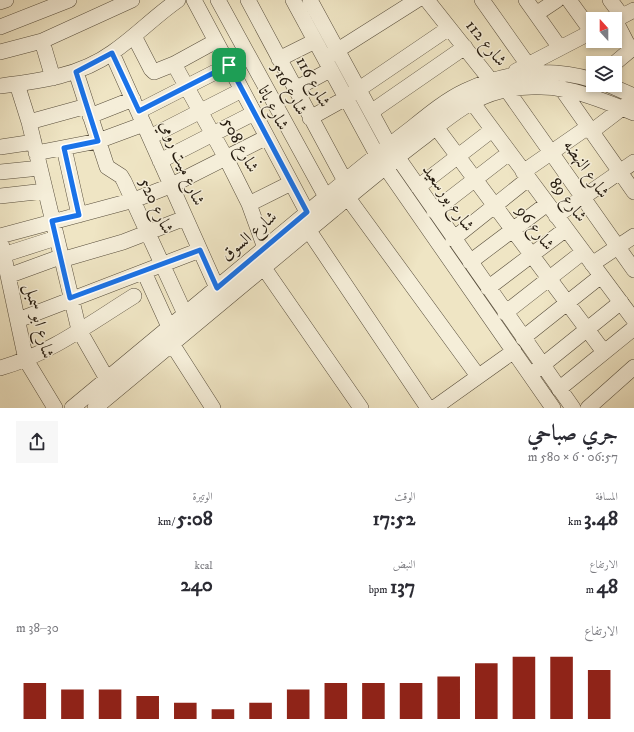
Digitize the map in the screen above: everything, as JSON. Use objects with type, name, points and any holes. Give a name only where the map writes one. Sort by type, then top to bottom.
[{"type":"street","points":[[0,2],[6,0]]},
{"type":"street","points":[[0,27],[68,0]]},
{"type":"street","points":[[0,52],[42,41],[132,0]]},
{"type":"street","points":[[0,86],[53,78],[76,72],[112,53],[178,0]]},
{"type":"street","name":"شارع باتا","points":[[194,0],[291,183],[306,220],[428,408]]},
{"type":"street","name":"شارع 516","points":[[218,0],[326,197]]},
{"type":"street","name":"شارع 116","points":[[248,0],[345,182]]},
{"type":"street","points":[[295,89],[327,64],[337,50],[417,0]]},
{"type":"street","name":"شارع 112","points":[[427,0],[465,48],[501,85]]},
{"type":"street","points":[[482,0],[528,65]]},
{"type":"street","points":[[526,0],[560,48]]},
{"type":"street","points":[[536,14],[557,0]]},
{"type":"street","points":[[569,0],[586,24]]},
{"type":"street","points":[[610,0],[618,12]]},
{"type":"street","name":"شارع بورسعيد","points":[[302,2],[337,50],[371,112],[387,156],[418,187],[542,366],[573,408]]},
{"type":"street","name":"شارع بورسعيد","points":[[302,2],[315,41],[346,98],[387,156],[514,351],[553,408]]},
{"type":"street","points":[[622,19],[632,48],[622,57]]},
{"type":"street","points":[[310,118],[346,98],[449,28]]},
{"type":"street","points":[[501,85],[528,65],[586,35]]},
{"type":"street","points":[[134,36],[152,71],[174,64],[216,41]]},
{"type":"street","points":[[42,41],[53,78]]},
{"type":"street","points":[[260,76],[315,41]]},
{"type":"street","points":[[371,112],[465,48]]},
{"type":"street","name":"شارع ميت رومي","points":[[112,53],[142,118],[170,186],[217,288]]},
{"type":"street","name":"شارع 508","points":[[174,64],[226,158],[249,204],[265,248]]},
{"type":"street","points":[[0,172],[37,154],[98,141],[142,118],[187,87],[229,65]]},
{"type":"street","name":"شارع 520","points":[[76,72],[107,167],[121,176],[134,200],[185,314]]},
{"type":"street","points":[[387,156],[436,127],[460,109],[519,74],[549,72],[586,78]]},
{"type":"street","points":[[17,84],[29,122],[60,258],[79,330],[107,379]]},
{"type":"street","points":[[387,156],[440,106],[464,91],[501,85],[561,88],[589,95],[631,99]]},
{"type":"street","name":"شارع النهضه","points":[[501,85],[552,153],[634,270]]},
{"type":"street","points":[[561,88],[634,192]]},
{"type":"street","points":[[29,122],[88,111],[142,118],[200,111],[242,90]]},
{"type":"street","points":[[620,92],[631,99]]},
{"type":"street","points":[[453,238],[495,206],[526,175],[552,153],[590,130],[631,99]]},
{"type":"street","name":"شارع 89","points":[[472,102],[587,258],[629,310]]},
{"type":"street","points":[[160,161],[254,113]]},
{"type":"street","name":"شارع 96","points":[[436,127],[604,352]]},
{"type":"street","points":[[418,187],[492,130]]},
{"type":"street","points":[[1,243],[52,221],[134,200],[170,186],[267,137]]},
{"type":"street","points":[[0,146],[37,154]]},
{"type":"street","points":[[64,148],[79,215]]},
{"type":"street","points":[[434,212],[509,153]]},
{"type":"street","name":"شارع السوق","points":[[95,408],[163,345],[264,268],[326,197],[345,182],[387,156]]},
{"type":"street","name":"شارع السوق","points":[[72,408],[107,379],[163,345],[169,328],[265,248],[306,220],[348,198],[387,156]]},
{"type":"street","points":[[556,216],[634,162]]},
{"type":"street","points":[[249,204],[291,183]]},
{"type":"street","points":[[0,196],[45,191]]},
{"type":"street","points":[[348,198],[478,376]]},
{"type":"street","points":[[470,262],[547,204]]},
{"type":"street","points":[[8,276],[60,258],[123,242],[185,218]]},
{"type":"street","points":[[488,288],[566,229]]},
{"type":"street","points":[[506,313],[549,278],[587,258],[618,246],[634,236]]},
{"type":"street","points":[[1,243],[56,238]]},
{"type":"street","name":"شارع ابو سمبل","points":[[1,243],[26,360],[55,408]]},
{"type":"street","points":[[18,320],[70,298],[144,272],[200,250]]},
{"type":"street","points":[[264,268],[361,408]]},
{"type":"street","points":[[144,272],[169,328]]},
{"type":"street","points":[[523,338],[601,276]]},
{"type":"street","points":[[0,368],[26,360],[79,330],[134,296]]},
{"type":"street","points":[[531,375],[587,329],[629,310]]},
{"type":"street","points":[[559,389],[634,328]]},
{"type":"street","points":[[163,345],[213,408]]},
{"type":"street","points":[[434,408],[514,351]]},
{"type":"street","points":[[588,408],[634,367]]},
{"type":"route","points":[[112,53],[139,111],[229,65],[307,212],[217,288],[200,250],[144,272],[70,298],[52,221],[79,215],[64,148],[98,141],[76,72],[112,53]]}]
